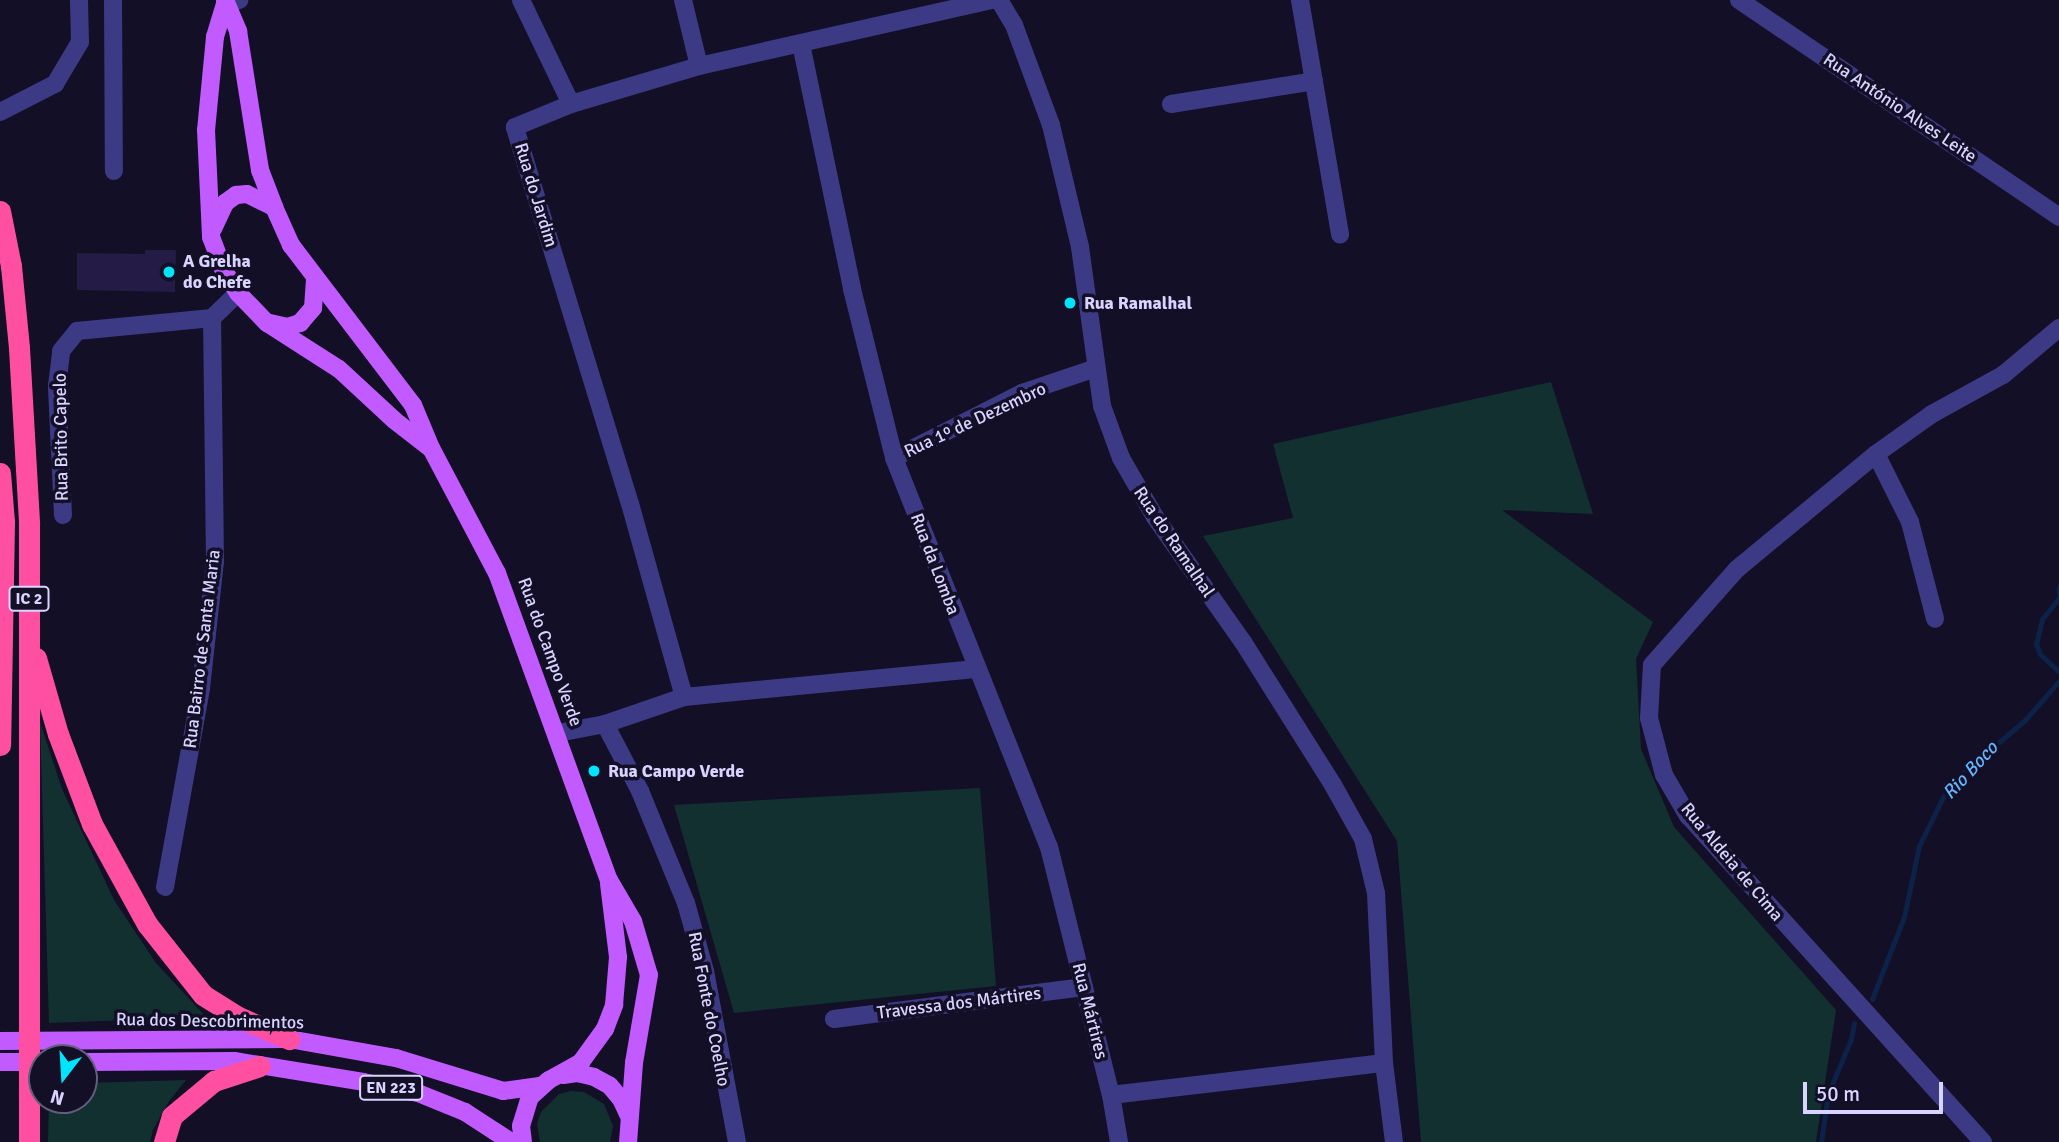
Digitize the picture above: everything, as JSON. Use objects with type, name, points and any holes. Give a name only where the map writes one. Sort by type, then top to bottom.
[{"type":"highway","name":"IC 2","points":[[0,211],[11,267],[23,399],[30,634],[29,1142]]},
{"type":"highway","name":"IC 2","points":[[0,473],[4,522],[0,745]]},
{"type":"highway","points":[[30,634],[58,734],[92,824],[147,924],[203,995],[236,1016],[289,1039]]},
{"type":"highway","points":[[164,1142],[172,1116],[214,1081],[260,1066]]},
{"type":"main road","name":"Rua do Campo Verde","points":[[230,1],[238,31],[260,170],[274,207],[291,245],[413,405],[431,448],[498,573],[609,880],[633,921],[649,975],[628,1114],[628,1142]]},
{"type":"main road","name":"Rua do Campo Verde","points":[[230,1],[215,37],[206,131],[211,237],[223,269],[238,293],[267,323],[339,369],[394,420],[431,448]]},
{"type":"main road","points":[[211,237],[216,217],[225,203],[236,195],[247,194],[274,207]]},
{"type":"main road","points":[[267,323],[287,327],[300,323],[313,308],[315,278]]},
{"type":"main road","name":"Rua do Campo Verde","points":[[540,1086],[581,1062],[605,1029],[614,1005],[618,957],[609,880]]},
{"type":"main road","name":"Rua dos Descobrimentos","points":[[0,1041],[289,1039],[396,1058],[503,1091],[540,1086]]},
{"type":"main road","name":"EN 223","points":[[98,1062],[234,1061],[418,1093],[466,1112],[511,1142]]},
{"type":"main road","points":[[0,1062],[28,1062]]},
{"type":"main road","name":"Rua do Campo Verde","points":[[560,1076],[577,1073],[594,1077],[610,1086],[621,1099],[628,1114]]},
{"type":"main road","points":[[523,1142],[521,1126],[524,1111],[540,1086]]},
{"type":"street","points":[[0,112],[55,84],[80,42],[79,0]]},
{"type":"street","points":[[113,0],[114,171]]},
{"type":"street","points":[[521,0],[571,104]]},
{"type":"street","points":[[683,0],[699,66]]},
{"type":"street","name":"Rua do Jardim","points":[[684,697],[626,491],[515,127],[571,104],[699,66],[993,0]]},
{"type":"street","name":"Rua do Ramalhal","points":[[999,0],[1014,25],[1041,93],[1067,185],[1082,260],[1102,406],[1112,436],[1137,489],[1243,642],[1333,785],[1363,839],[1376,893],[1384,1063],[1394,1142]]},
{"type":"street","points":[[1300,0],[1340,235]]},
{"type":"street","name":"Rua António Alves Leite","points":[[1740,0],[2059,217]]},
{"type":"street","name":"Rua da Lomba","points":[[801,44],[852,289],[894,458],[976,669]]},
{"type":"street","points":[[1171,104],[1314,81]]},
{"type":"street","points":[[212,318],[238,293]]},
{"type":"street","name":"Rua Brito Capelo","points":[[63,515],[57,386],[61,351],[78,331],[212,318]]},
{"type":"street","name":"Rua Bairro de Santa Maria","points":[[165,887],[176,839],[201,688],[215,561],[212,318]]},
{"type":"street","name":"Rua Aldeia de Cima","points":[[1983,1142],[1688,816],[1664,775],[1649,718],[1652,665],[1737,569],[1876,454],[1932,414],[2003,375],[2059,328]]},
{"type":"street","name":"Rua 1º de Dezembro","points":[[894,458],[1022,393],[1096,368]]},
{"type":"street","points":[[1876,454],[1910,522],[1935,619]]},
{"type":"street","points":[[558,733],[605,724],[684,697],[976,669]]},
{"type":"street","name":"Rua Mártires","points":[[976,669],[1049,847],[1111,1095],[1119,1142]]},
{"type":"street","name":"Rua Fonte do Coelho","points":[[605,724],[645,803],[686,903],[705,971],[732,1130],[737,1142]]},
{"type":"street","name":"Travessa dos Mártires","points":[[834,1019],[1084,987]]},
{"type":"street","points":[[1111,1095],[1384,1063]]},
{"type":"green space","points":[[1551,382],[1593,514],[1502,510],[1653,622],[1636,659],[1641,749],[1674,827],[1836,1010],[1816,1142],[1421,1142],[1397,841],[1203,536],[1293,518],[1273,444]]},
{"type":"green space","points":[[40,722],[62,789],[114,900],[156,963],[206,1017],[49,1023]]},
{"type":"green space","points":[[980,788],[996,986],[734,1013],[674,805]]},
{"type":"green space","points":[[186,1080],[169,1101],[153,1130],[150,1142],[48,1142],[49,1114],[98,1114],[98,1083]]},
{"type":"green space","points":[[584,1092],[604,1104],[613,1126],[610,1142],[540,1142],[537,1124],[541,1112],[559,1094]]},
{"type":"building","points":[[145,250],[176,250],[175,292],[77,290],[77,253],[145,254]]},
{"type":"waterway","name":"Rio Boco","points":[[2059,587],[2059,598],[2042,619],[2036,644],[2040,654],[2059,672]]},
{"type":"waterway","name":"Rio Boco","points":[[1872,999],[1904,917],[1919,846],[1943,797],[1959,776],[2025,720],[2059,681]]},
{"type":"waterway","name":"Rio Boco","points":[[1821,1142],[1828,1094],[1851,1039],[1854,1023]]},
{"type":"place","name":"A Grelha do Chefe","points":[[169,272]]},
{"type":"place","name":"Rua Ramalhal","points":[[1070,303]]},
{"type":"place","name":"Rua Campo Verde","points":[[594,771]]}]
